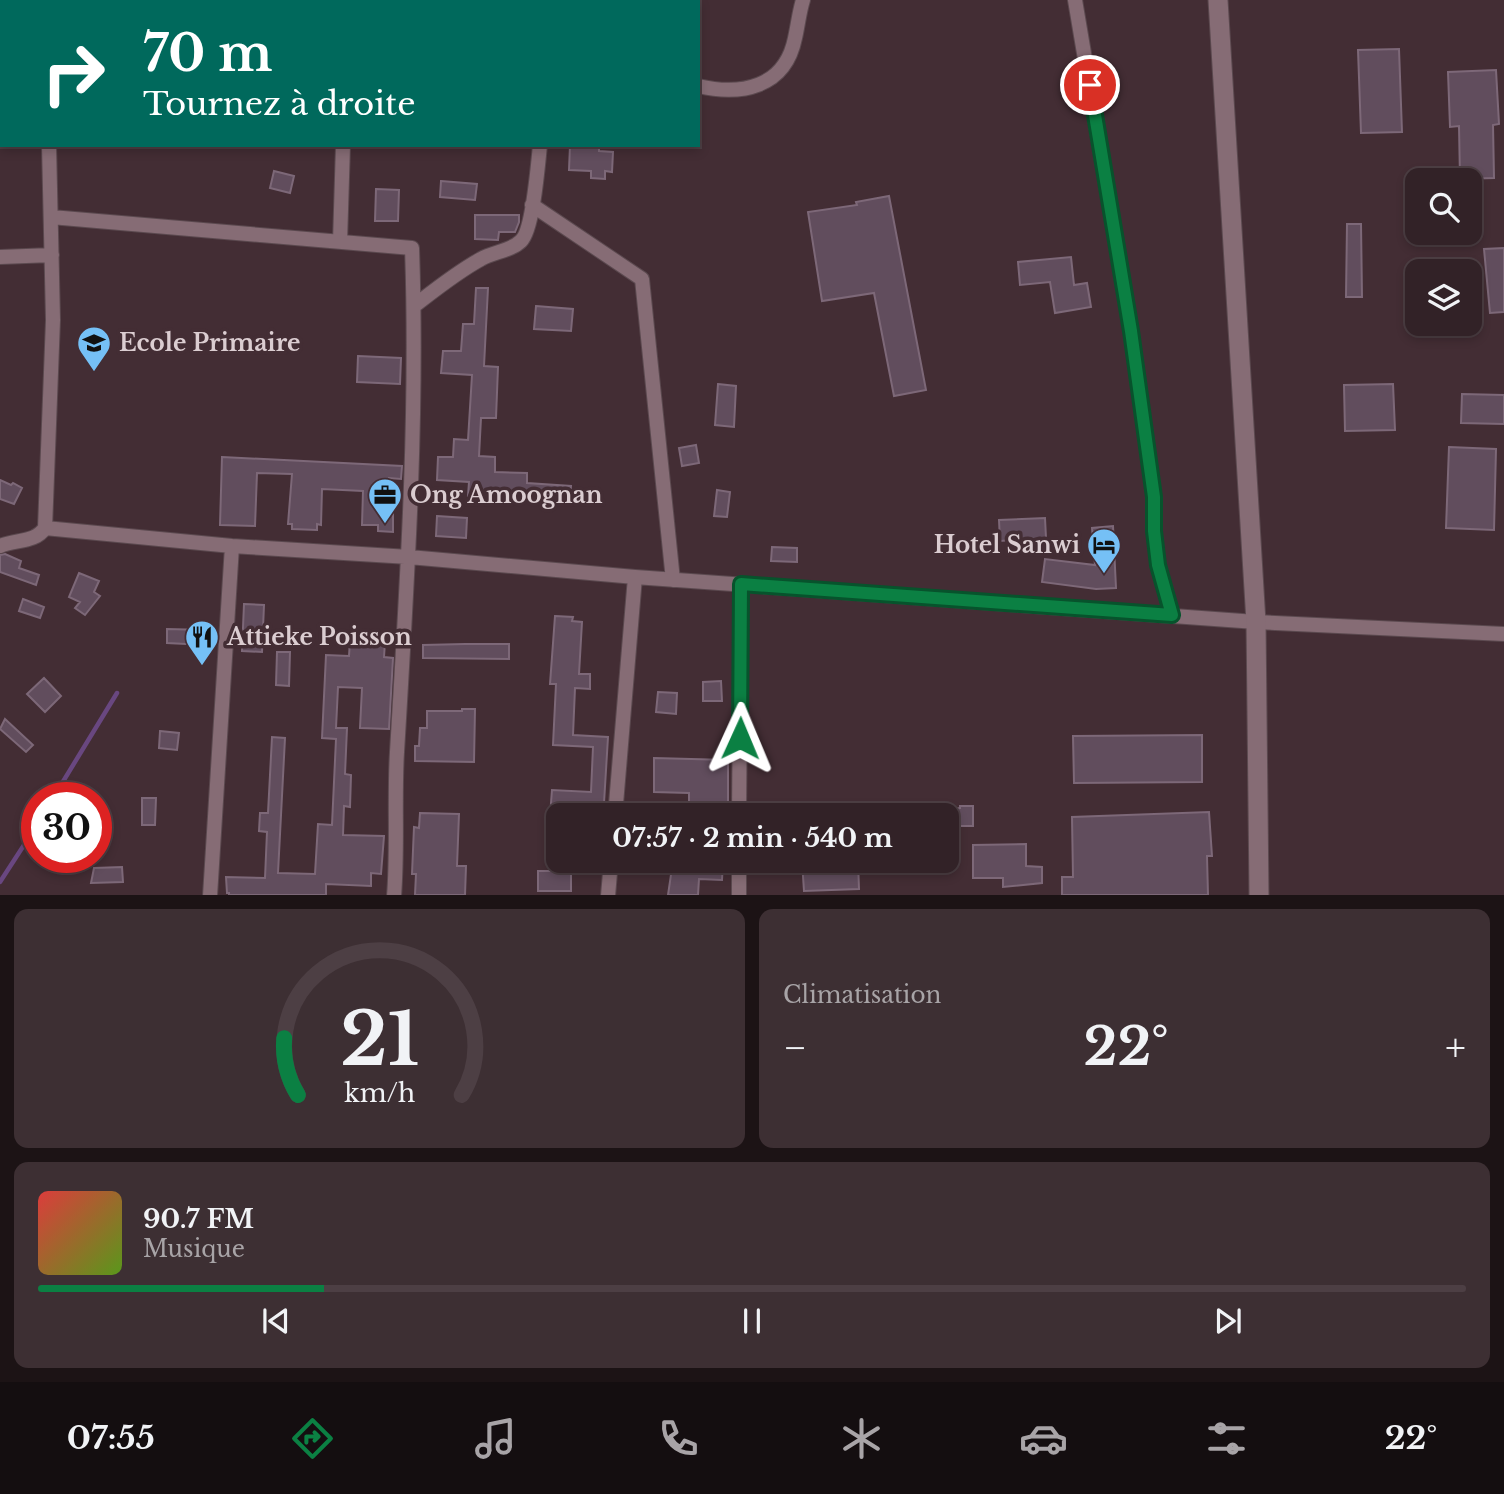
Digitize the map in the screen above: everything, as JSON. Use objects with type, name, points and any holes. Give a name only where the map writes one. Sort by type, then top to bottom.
[{"type":"street","points":[[700,86],[739,91],[768,81],[788,58],[795,40],[797,18],[803,0]]},
{"type":"street","points":[[1074,0],[1131,331],[1154,497],[1158,565],[1172,615]]},
{"type":"street","points":[[1219,0],[1256,622],[1259,895]]},
{"type":"street","points":[[0,546],[40,536],[45,528],[53,320],[50,147]]},
{"type":"street","points":[[340,242],[343,147]]},
{"type":"street","points":[[414,306],[460,271],[521,241],[526,232],[532,205],[540,147]]},
{"type":"street","points":[[532,205],[642,279],[673,580]]},
{"type":"street","points":[[51,217],[412,248],[414,306],[409,557],[396,780],[394,895]]},
{"type":"street","points":[[0,257],[52,255]]},
{"type":"street","points":[[45,528],[232,546],[409,557],[673,580],[1256,622],[1504,634]]},
{"type":"street","points":[[210,895],[232,546]]},
{"type":"street","points":[[616,803],[635,577]]},
{"type":"street","points":[[739,803],[741,584]]},
{"type":"street","points":[[608,895],[610,873]]},
{"type":"street","points":[[739,873],[739,895]]},
{"type":"building","points":[[1399,49],[1402,132],[1361,133],[1358,50]]},
{"type":"building","points":[[1496,70],[1499,124],[1493,125],[1494,178],[1482,178],[1482,168],[1460,168],[1459,126],[1450,127],[1448,72]]},
{"type":"building","points":[[570,147],[599,147],[599,151],[613,152],[612,172],[605,171],[605,179],[591,178],[591,171],[569,170]]},
{"type":"building","points":[[274,171],[294,176],[290,193],[270,188]]},
{"type":"building","points":[[441,181],[477,184],[475,200],[440,197]]},
{"type":"building","points":[[376,189],[399,190],[398,221],[375,221]]},
{"type":"building","points":[[889,196],[926,390],[894,396],[874,293],[822,301],[808,212],[857,205],[856,202]]},
{"type":"building","points":[[475,215],[519,215],[519,222],[515,232],[499,232],[498,240],[475,239]]},
{"type":"building","points":[[1347,224],[1361,224],[1362,297],[1346,297]]},
{"type":"building","points":[[1504,248],[1504,312],[1490,313],[1484,249]]},
{"type":"building","points":[[1071,257],[1074,285],[1087,283],[1091,307],[1055,313],[1050,282],[1020,285],[1018,262]]},
{"type":"building","points":[[476,288],[488,288],[484,366],[498,367],[496,418],[481,418],[479,456],[495,457],[495,472],[527,473],[527,483],[571,486],[570,501],[468,496],[469,482],[437,480],[438,457],[453,457],[454,439],[468,440],[472,375],[441,373],[443,351],[461,351],[463,324],[474,324]]},
{"type":"building","points":[[536,306],[573,309],[571,331],[534,329]]},
{"type":"building","points":[[358,356],[401,358],[400,384],[357,382]]},
{"type":"building","points":[[718,384],[736,386],[734,427],[715,425]]},
{"type":"building","points":[[1393,384],[1395,430],[1345,431],[1344,385]]},
{"type":"building","points":[[1462,394],[1504,395],[1504,424],[1461,423]]},
{"type":"building","points":[[696,445],[699,463],[682,466],[679,448]]},
{"type":"building","points":[[1449,447],[1496,449],[1494,530],[1446,528]]},
{"type":"building","points":[[222,457],[402,466],[401,479],[389,478],[387,507],[393,507],[393,532],[378,531],[378,525],[362,525],[363,491],[322,489],[321,525],[317,524],[317,530],[292,529],[292,524],[288,524],[292,474],[257,473],[255,526],[220,525]]},
{"type":"building","points":[[0,480],[22,488],[14,504],[0,499]]},
{"type":"building","points":[[717,490],[730,492],[727,517],[714,516]]},
{"type":"building","points":[[437,516],[467,518],[466,538],[436,536]]},
{"type":"building","points":[[1045,518],[1046,538],[1000,541],[999,520]]},
{"type":"building","points":[[1113,526],[1116,588],[1096,589],[1042,582],[1045,559],[1095,565],[1092,528]]},
{"type":"building","points":[[772,547],[797,548],[797,562],[771,561]]},
{"type":"building","points":[[5,554],[21,561],[19,568],[39,575],[36,585],[0,572],[0,555]]},
{"type":"building","points":[[79,573],[99,581],[94,592],[100,596],[85,615],[75,608],[80,602],[69,597]]},
{"type":"building","points":[[23,599],[44,607],[40,618],[19,611]]},
{"type":"building","points":[[244,604],[264,605],[262,652],[242,651]]},
{"type":"building","points":[[555,616],[573,617],[572,621],[582,622],[579,674],[590,674],[590,689],[575,688],[573,735],[608,737],[604,803],[551,803],[552,790],[591,792],[593,747],[553,745],[556,684],[550,684]]},
{"type":"building","points":[[167,629],[206,630],[206,645],[167,643]]},
{"type":"building","points":[[350,640],[385,642],[384,657],[393,658],[389,729],[360,728],[362,688],[338,687],[336,728],[347,728],[345,774],[351,775],[350,807],[344,806],[343,835],[384,836],[381,874],[371,873],[371,886],[326,884],[326,895],[229,895],[226,877],[265,878],[267,832],[259,831],[260,813],[268,813],[272,737],[285,738],[278,873],[315,874],[318,824],[332,825],[336,739],[322,738],[326,655],[349,656]]},
{"type":"building","points":[[509,644],[509,659],[423,658],[423,645]]},
{"type":"building","points":[[277,652],[290,652],[289,686],[276,685]]},
{"type":"building","points":[[44,678],[61,696],[45,712],[27,694]]},
{"type":"building","points":[[721,681],[722,701],[703,701],[703,682]]},
{"type":"building","points":[[658,692],[677,693],[676,714],[656,712]]},
{"type":"building","points":[[475,709],[474,762],[415,761],[415,746],[419,746],[420,728],[427,728],[427,711]]},
{"type":"building","points":[[5,719],[33,745],[26,752],[0,729]]},
{"type":"building","points":[[160,731],[179,733],[177,750],[159,748]]},
{"type":"building","points":[[1202,735],[1202,782],[1074,783],[1073,736]]},
{"type":"building","points":[[654,758],[728,760],[728,803],[689,803],[689,793],[654,792]]},
{"type":"building","points":[[142,798],[156,798],[155,825],[142,825]]},
{"type":"building","points":[[973,806],[973,826],[959,826],[960,808]]},
{"type":"building","points":[[1209,812],[1212,856],[1207,856],[1208,895],[1062,895],[1062,877],[1073,877],[1072,817]]},
{"type":"building","points":[[420,813],[459,814],[457,866],[466,866],[465,895],[415,895],[416,874],[412,874],[414,827],[419,828]]},
{"type":"building","points":[[1026,844],[1026,866],[1042,867],[1042,883],[1003,887],[1003,878],[973,878],[973,845]]},
{"type":"building","points":[[112,867],[122,867],[123,882],[91,883],[93,873],[112,873]]},
{"type":"building","points":[[538,871],[571,873],[571,891],[538,891]]},
{"type":"building","points":[[671,873],[722,873],[722,880],[699,879],[698,895],[668,895]]},
{"type":"building","points":[[803,873],[858,873],[859,889],[804,891]]},
{"type":"waterway","points":[[63,782],[117,693]]},
{"type":"waterway","points":[[0,882],[21,850]]},
{"type":"place","name":"Ecole Primaire","points":[[94,373]]},
{"type":"place","name":"Ong Amoognan","points":[[385,525]]},
{"type":"place","name":"Hotel Sanwi","points":[[1104,575]]},
{"type":"place","name":"Attieke Poisson","points":[[202,667]]},
{"type":"route","points":[[740,738],[741,584],[1172,615],[1158,565],[1154,497],[1131,331],[1090,85]]}]
